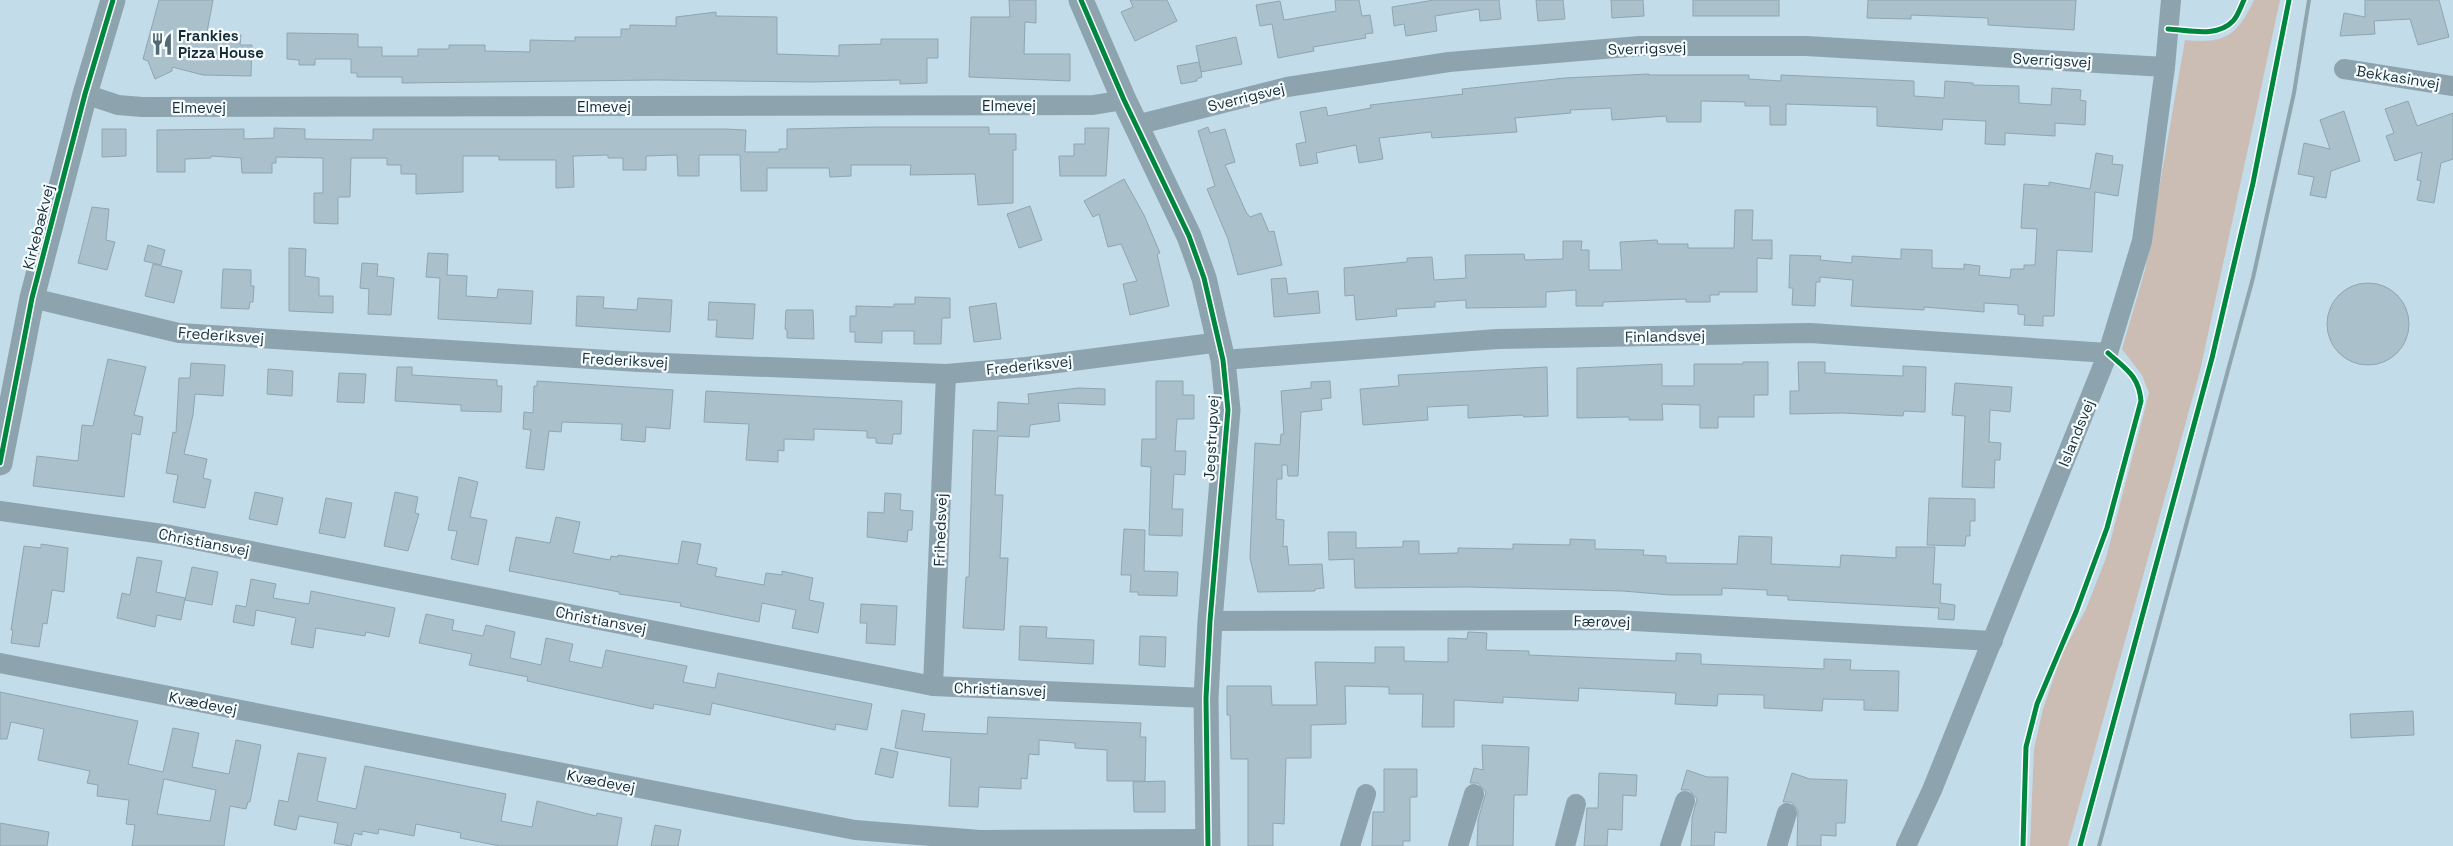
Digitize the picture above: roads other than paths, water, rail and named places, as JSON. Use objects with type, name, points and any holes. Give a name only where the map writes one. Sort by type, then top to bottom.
[{"type":"street","name":"Kirkebækvej","points":[[0,463],[32,298],[84,94],[113,0]]},
{"type":"street","name":"Jegstrupvej","points":[[1081,0],[1124,100],[1189,236],[1204,278],[1221,351],[1228,410],[1210,621],[1206,698],[1208,843]]},
{"type":"street","name":"Islandsvej","points":[[1906,846],[1932,790],[1993,641],[2108,352],[2142,241],[2165,67],[2171,0]]},
{"type":"street","name":"Sverrigsvej","points":[[1136,125],[1287,87],[1449,62],[1640,46],[1806,46],[2165,67]]},
{"type":"street","name":"Bekkasinvej","points":[[2344,69],[2453,86]]},
{"type":"street","name":"Elmevej","points":[[84,94],[118,104],[142,107],[1093,105],[1124,100]]},
{"type":"street","name":"Frederiksvej","points":[[32,298],[179,333],[638,362],[946,374],[1221,351]]},
{"type":"street","name":"Finlandsvej","points":[[1221,351],[1497,339],[1810,333],[2108,352]]},
{"type":"street","name":"Frihedsvej","points":[[933,686],[946,374]]},
{"type":"street","name":"Christiansvej","points":[[0,511],[170,535],[933,686],[1206,698]]},
{"type":"street","name":"Færøvej","points":[[1210,621],[1616,620],[1993,641]]},
{"type":"street","name":"Kvædevej","points":[[0,663],[855,830],[980,840],[1208,843]]},
{"type":"street","points":[[1350,846],[1366,794]]},
{"type":"street","points":[[1458,846],[1474,794]]},
{"type":"street","points":[[1670,846],[1685,801]]},
{"type":"street","points":[[1565,846],[1576,804]]},
{"type":"street","points":[[1777,846],[1787,813]]},
{"type":"railway","points":[[2099,846],[2253,278],[2294,93],[2309,0]]},
{"type":"place","name":"Frankies Pizza House","points":[[162,44]]}]
